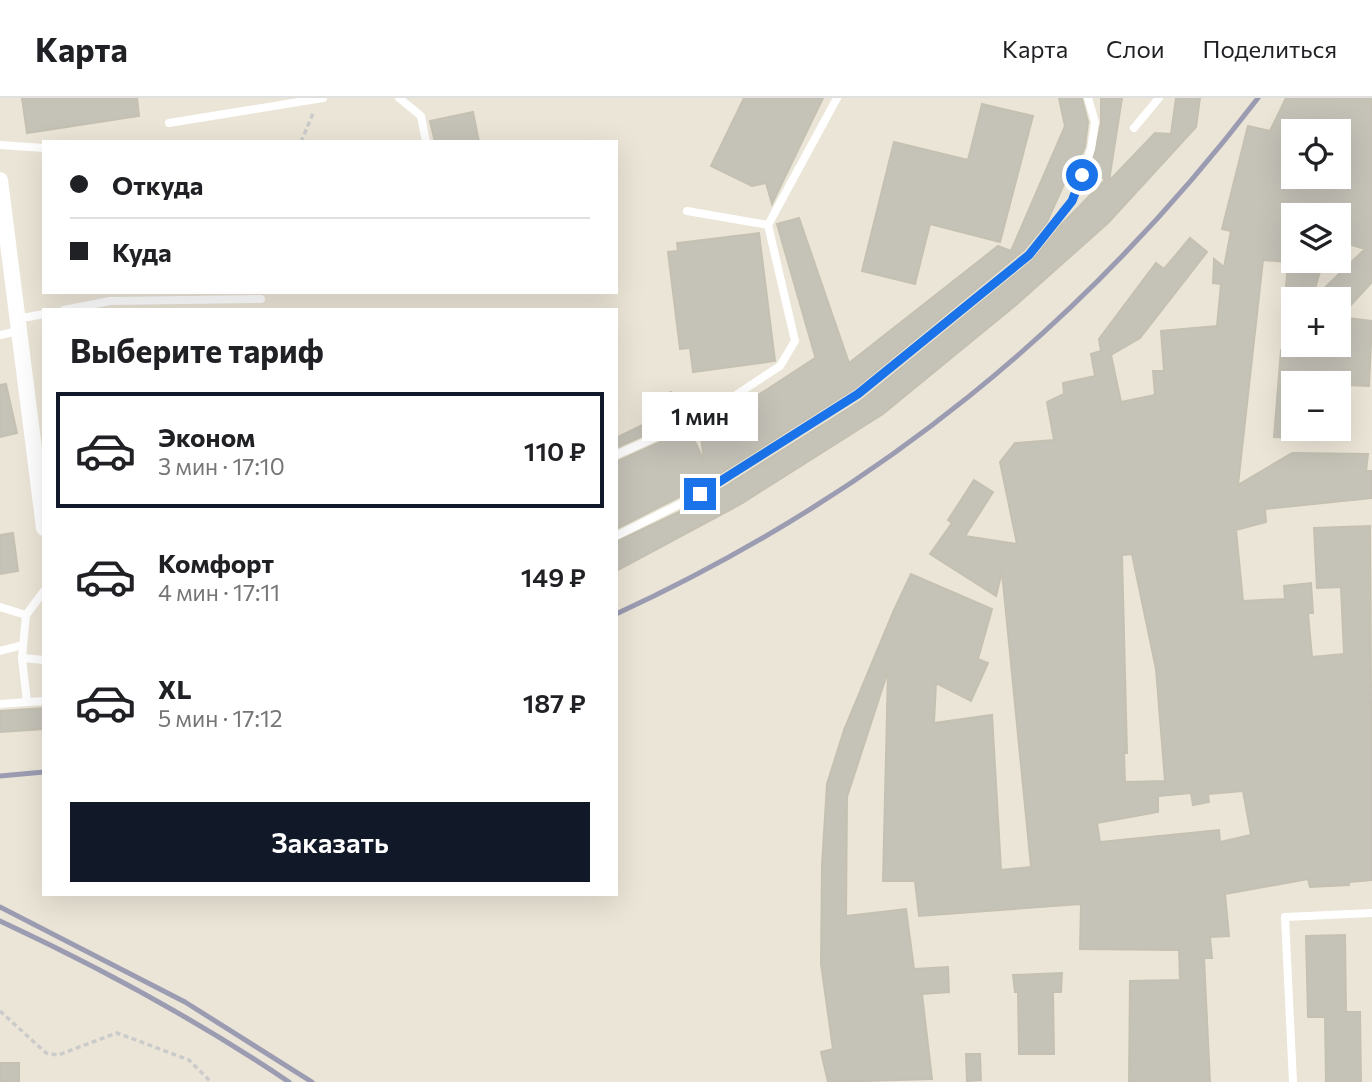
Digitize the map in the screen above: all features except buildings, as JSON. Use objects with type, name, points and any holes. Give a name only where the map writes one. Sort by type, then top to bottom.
[{"type":"street","points":[[0,180],[42,512]]},
{"type":"lane","points":[[399,98],[421,116],[426,140]]},
{"type":"lane","points":[[618,454],[707,414],[780,366],[795,341],[768,225],[837,98]]},
{"type":"lane","points":[[618,535],[700,494],[858,394],[1029,255],[1072,201],[1091,149],[1095,122],[1088,98]]},
{"type":"lane","points":[[1134,128],[1159,98]]},
{"type":"lane","points":[[169,123],[321,99]]},
{"type":"lane","points":[[0,145],[42,148]]},
{"type":"lane","points":[[687,211],[768,225]]},
{"type":"lane","points":[[71,308],[107,297],[261,299]]},
{"type":"lane","points":[[197,300],[199,308]]},
{"type":"lane","points":[[0,335],[42,315]]},
{"type":"lane","points":[[27,702],[22,658],[26,615],[42,594]]},
{"type":"lane","points":[[0,607],[26,615]]},
{"type":"lane","points":[[0,651],[23,645]]},
{"type":"lane","points":[[22,658],[42,660]]},
{"type":"lane","points":[[0,704],[42,701]]},
{"type":"lane","points":[[1293,1082],[1285,917],[1372,913]]},
{"type":"path","points":[[302,140],[321,99]]},
{"type":"path","points":[[0,1011],[46,1053],[58,1055],[117,1033],[189,1060],[211,1082]]},
{"type":"railway","points":[[618,613],[711,567],[802,515],[888,458],[969,396],[1047,329],[1121,258],[1191,180],[1258,98]]},
{"type":"railway","points":[[0,776],[42,772]]},
{"type":"railway","points":[[0,907],[185,1002],[312,1082]]},
{"type":"railway","points":[[0,921],[148,996],[289,1082]]},
{"type":"route","points":[[700,494],[858,394],[1029,255],[1072,201],[1082,175]]}]
